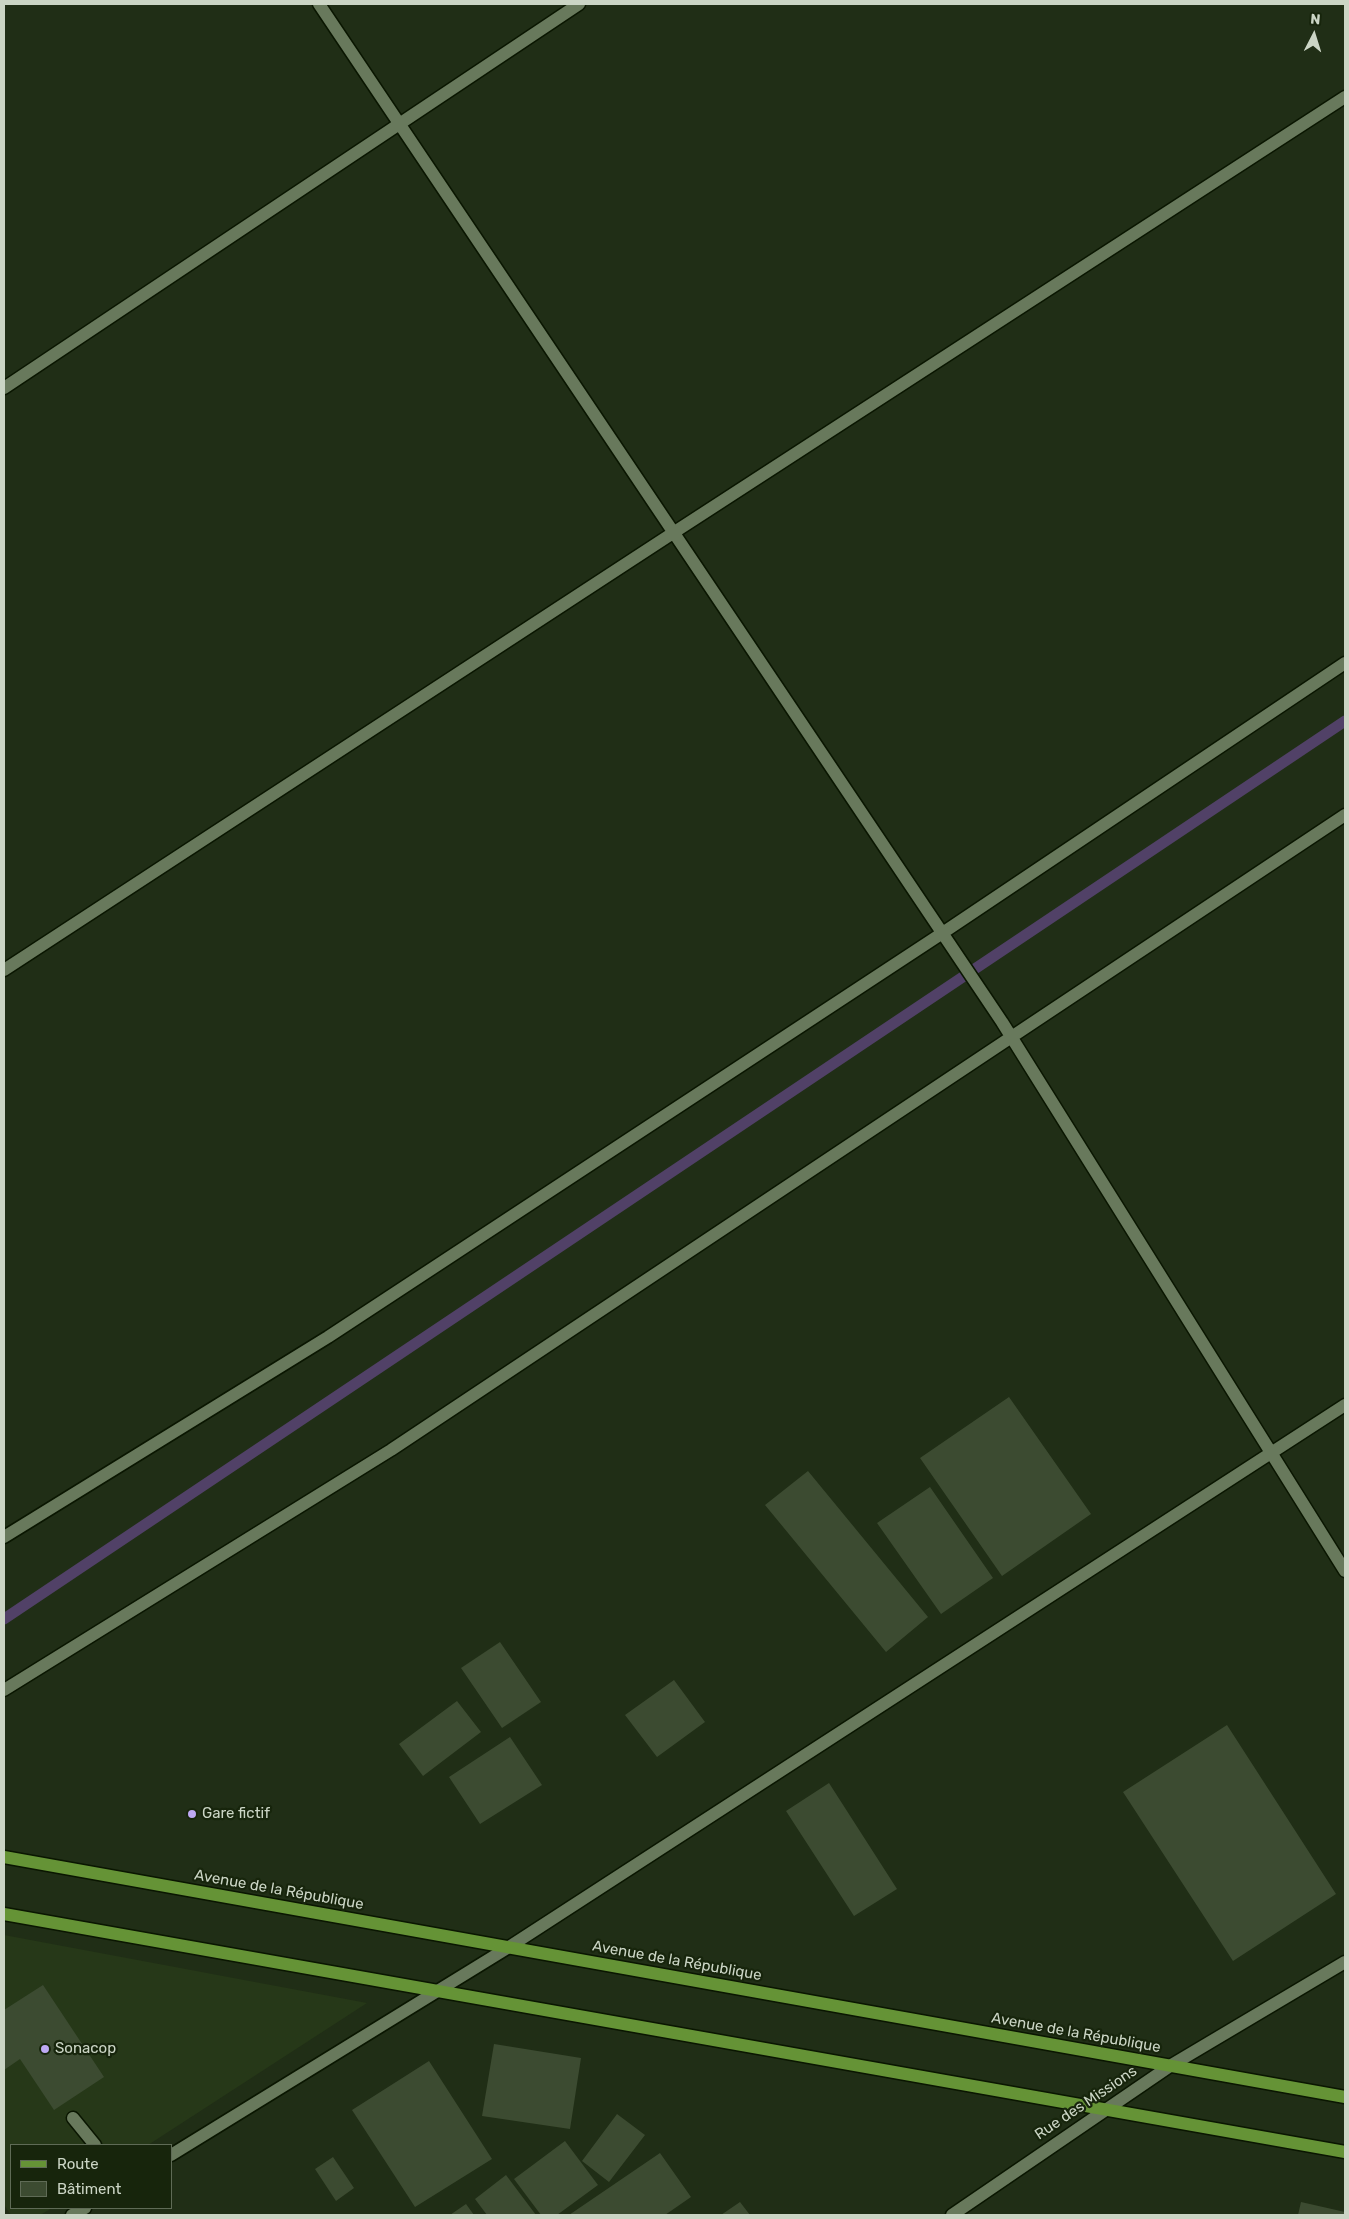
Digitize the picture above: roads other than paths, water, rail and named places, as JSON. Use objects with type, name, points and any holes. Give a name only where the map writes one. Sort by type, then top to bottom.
[{"type":"main road","name":"Avenue de la République","points":[[4,1857],[1345,2097]]},
{"type":"main road","points":[[4,1914],[1345,2152]]},
{"type":"street","points":[[319,4],[941,934],[1002,1022],[1345,1571]]},
{"type":"street","points":[[4,388],[398,123],[579,4]]},
{"type":"street","points":[[4,970],[1345,97]]},
{"type":"street","points":[[4,1537],[336,1331],[941,934],[1345,663]]},
{"type":"street","points":[[4,1690],[391,1450],[1345,815]]},
{"type":"street","points":[[172,2154],[509,1948],[1345,1405]]},
{"type":"street","name":"Rue des Missions","points":[[952,2215],[1170,2066],[1345,1962]]},
{"type":"street","points":[[73,2118],[94,2144]]},
{"type":"waterway","points":[[4,1619],[1345,721]]},
{"type":"place","name":"Gare fictif","points":[[192,1814]]},
{"type":"place","name":"Sonacop","points":[[45,2049]]}]
